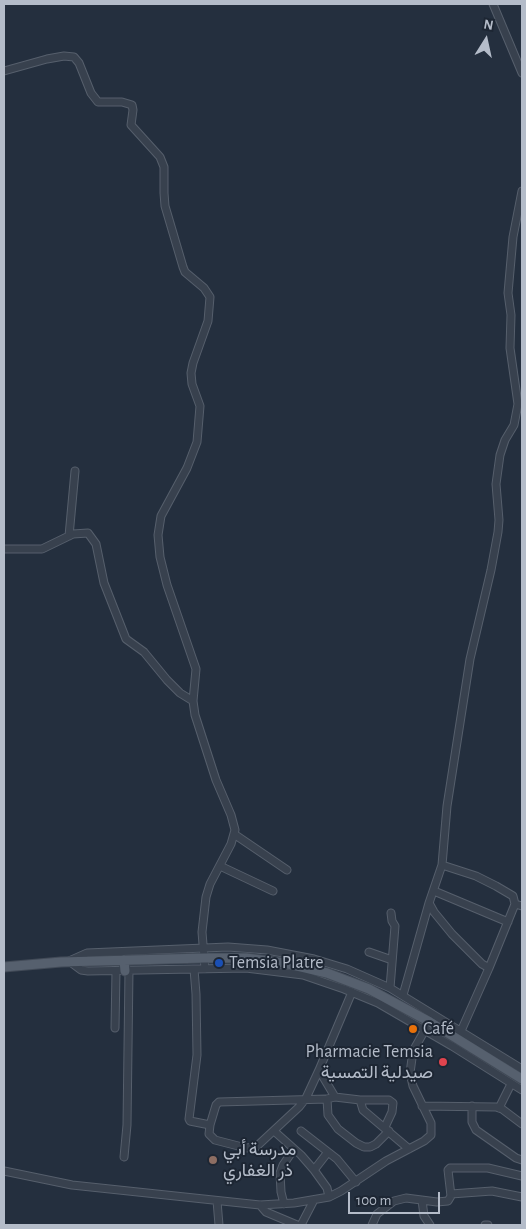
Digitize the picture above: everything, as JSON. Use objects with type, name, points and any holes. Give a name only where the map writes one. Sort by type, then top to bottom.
[{"type":"main road","points":[[4,967],[69,961],[246,958],[312,969],[383,996],[432,1018],[460,1035],[522,1080]]},
{"type":"main road","points":[[312,969],[314,959]]},
{"type":"main road","points":[[123,971],[124,960]]},
{"type":"street","points":[[494,4],[522,73]]},
{"type":"street","points":[[4,71],[53,58],[74,57],[79,63],[91,93],[98,102],[122,102],[132,105],[134,110],[131,125],[160,157],[164,167],[165,206],[183,267],[188,276],[209,294],[208,322],[191,373],[192,384],[200,406],[197,442],[187,468],[161,516],[158,535],[160,557],[167,585],[196,669],[195,714],[216,780],[234,824],[231,844],[210,884],[206,897],[203,921],[205,969]]},
{"type":"street","points":[[403,995],[429,903],[442,865],[446,814],[470,658],[491,570],[499,526],[496,484],[500,455],[505,440],[514,425],[518,404],[510,348],[511,315],[508,293],[513,237],[522,191]]},
{"type":"street","points":[[69,536],[75,471]]},
{"type":"street","points":[[4,549],[42,549],[69,536],[84,532],[88,533],[96,544],[104,583],[126,639],[144,652],[180,693],[194,701]]},
{"type":"street","points":[[234,834],[287,870]]},
{"type":"street","points":[[442,865],[476,876],[496,886],[513,896],[519,905],[508,922],[460,1035],[522,1069]]},
{"type":"street","points":[[220,866],[273,891]]},
{"type":"street","points":[[434,891],[508,922]]},
{"type":"street","points":[[429,903],[452,934],[482,964],[489,968]]},
{"type":"street","points":[[390,988],[395,926],[392,921],[391,912]]},
{"type":"street","points":[[69,961],[88,953],[204,948],[247,948],[286,952],[314,959],[378,1003],[522,1090]]},
{"type":"street","points":[[369,952],[392,960]]},
{"type":"street","points":[[4,1171],[72,1186],[260,1205],[284,1204],[329,1197],[431,1135],[431,1123],[413,1086],[410,1074],[413,1051],[432,1018],[403,995],[390,988],[246,968],[88,971],[81,970],[69,961]]},
{"type":"street","points":[[194,969],[197,1055],[189,1120],[210,1125]]},
{"type":"street","points":[[115,1028],[123,971]]},
{"type":"street","points":[[123,971],[128,1124],[124,1157]]},
{"type":"street","points":[[327,1099],[330,1118],[338,1129],[356,1143],[370,1147],[380,1141],[387,1129],[392,1112],[393,1103],[389,1100],[306,1098],[219,1102],[210,1125],[209,1134],[212,1138],[251,1148],[260,1145],[299,1107],[306,1098],[320,1070],[347,982]]},
{"type":"street","points":[[320,1070],[335,1098]]},
{"type":"street","points":[[499,1108],[511,1084]]},
{"type":"street","points":[[360,1100],[363,1110],[410,1149]]},
{"type":"street","points":[[422,1106],[499,1108],[522,1124]]},
{"type":"street","points":[[472,1106],[472,1122],[476,1130],[516,1158],[522,1160]]},
{"type":"street","points":[[274,1131],[314,1170],[327,1188],[329,1197]]},
{"type":"street","points":[[301,1131],[343,1165],[356,1182]]},
{"type":"street","points":[[284,1204],[280,1185],[280,1173],[282,1165],[294,1149]]},
{"type":"street","points":[[314,1170],[328,1152]]},
{"type":"street","points":[[372,1225],[377,1214],[394,1201],[406,1198],[446,1202],[450,1200],[448,1170],[450,1168],[488,1168],[522,1176]]},
{"type":"street","points":[[451,1194],[492,1191],[522,1197]]},
{"type":"street","points":[[301,1225],[314,1200]]},
{"type":"street","points":[[422,1200],[424,1216],[430,1225]]},
{"type":"street","points":[[217,1201],[219,1225]]},
{"type":"street","points":[[260,1205],[266,1212],[297,1225]]},
{"type":"place","name":"Temsia Platre","points":[[219,963]]},
{"type":"place","name":"Café","points":[[413,1029]]},
{"type":"place","name":"Pharmacie Temsia صيدلية التمسية","points":[[443,1062]]},
{"type":"place","name":"مدرسة أبي ذر الغفاري","points":[[213,1160]]}]
